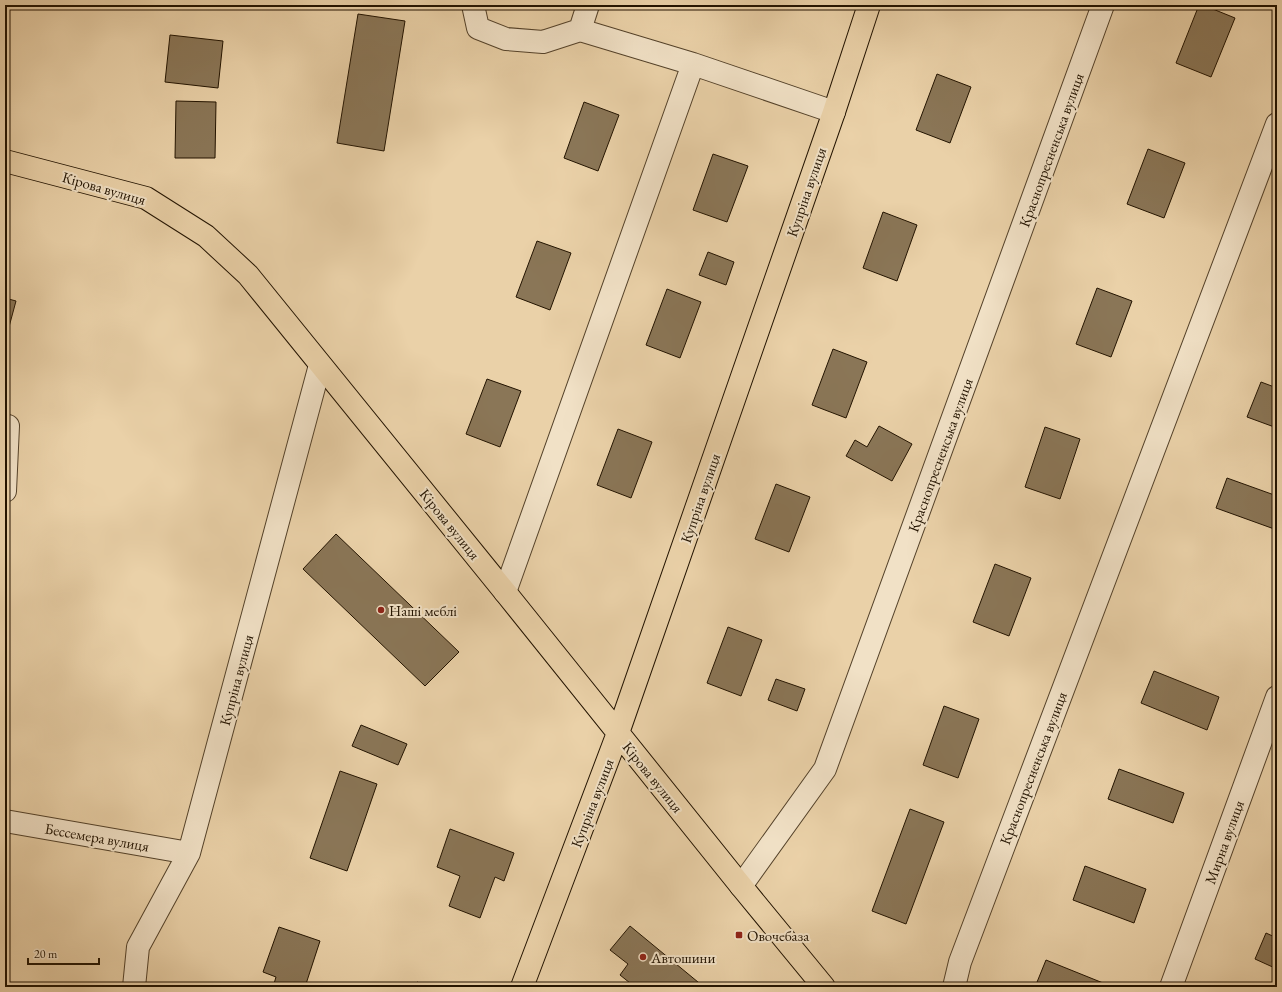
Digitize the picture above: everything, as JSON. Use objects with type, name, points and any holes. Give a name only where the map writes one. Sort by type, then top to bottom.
[{"type":"main road","name":"Купріна вулиця","points":[[522,987],[618,733],[834,112],[869,5]]},
{"type":"main road","name":"Кірова вулиця","points":[[5,161],[146,198],[206,236],[248,275],[824,987]]},
{"type":"street","points":[[473,5],[478,28],[506,39],[543,42],[580,30],[694,64],[834,112]]},
{"type":"street","points":[[580,30],[588,5]]},
{"type":"street","name":"Краснопресненська вулиця","points":[[741,886],[826,769],[1104,5]]},
{"type":"street","points":[[505,592],[694,64]]},
{"type":"street","name":"Краснопресненська вулиця","points":[[954,987],[960,962],[1277,124]]},
{"type":"street","name":"Купріна вулиця","points":[[134,987],[138,946],[189,853],[320,365]]},
{"type":"street","points":[[5,426],[8,426],[5,492]]},
{"type":"street","name":"Мирна вулиця","points":[[1171,987],[1277,697]]},
{"type":"street","name":"Бессемера вулиця","points":[[5,821],[189,853]]},
{"type":"building","points":[[1199,5],[1203,5],[1235,18],[1211,77],[1176,63]]},
{"type":"building","points":[[358,14],[405,21],[384,151],[337,143]]},
{"type":"building","points":[[170,35],[223,41],[218,88],[165,82]]},
{"type":"building","points":[[937,74],[971,87],[950,143],[916,130]]},
{"type":"building","points":[[176,101],[216,102],[215,158],[175,158]]},
{"type":"building","points":[[584,102],[619,115],[598,171],[564,158]]},
{"type":"building","points":[[1148,149],[1185,163],[1164,218],[1127,204]]},
{"type":"building","points":[[713,154],[748,166],[727,222],[693,210]]},
{"type":"building","points":[[883,212],[917,225],[897,281],[863,268]]},
{"type":"building","points":[[537,241],[571,253],[550,310],[516,297]]},
{"type":"building","points":[[708,252],[734,262],[726,285],[699,275]]},
{"type":"building","points":[[1097,288],[1132,301],[1111,357],[1076,344]]},
{"type":"building","points":[[667,289],[701,302],[680,358],[646,345]]},
{"type":"building","points":[[5,298],[16,301],[6,338],[5,338]]},
{"type":"building","points":[[833,349],[867,362],[846,418],[812,405]]},
{"type":"building","points":[[487,379],[521,391],[500,447],[466,434]]},
{"type":"building","points":[[1261,382],[1277,388],[1277,428],[1247,417]]},
{"type":"building","points":[[879,426],[912,444],[892,481],[846,456],[855,440],[867,447]]},
{"type":"building","points":[[1045,427],[1080,439],[1060,499],[1025,487]]},
{"type":"building","points":[[618,429],[652,442],[631,498],[597,485]]},
{"type":"building","points":[[1227,478],[1277,496],[1277,530],[1216,508]]},
{"type":"building","points":[[776,484],[810,497],[789,552],[755,539]]},
{"type":"building","name":"Наші меблі","points":[[336,534],[459,652],[425,686],[303,569]]},
{"type":"building","points":[[995,564],[1031,578],[1009,636],[973,622]]},
{"type":"building","points":[[728,627],[762,640],[741,696],[707,683]]},
{"type":"building","points":[[1154,671],[1219,697],[1207,730],[1141,703]]},
{"type":"building","points":[[776,679],[805,689],[797,711],[768,700]]},
{"type":"building","points":[[944,706],[979,719],[958,778],[923,765]]},
{"type":"building","points":[[361,725],[407,744],[398,765],[352,746]]},
{"type":"building","points":[[1119,769],[1184,793],[1173,823],[1108,799]]},
{"type":"building","points":[[340,771],[377,784],[347,871],[310,858]]},
{"type":"building","points":[[910,809],[944,822],[906,924],[872,911]]},
{"type":"building","points":[[450,829],[514,853],[504,881],[495,877],[480,918],[449,906],[460,876],[437,867]]},
{"type":"building","points":[[1085,866],[1146,889],[1134,923],[1073,900]]},
{"type":"building","name":"Автошини","points":[[630,926],[704,987],[635,987],[620,975],[628,964],[610,950]]},
{"type":"building","points":[[279,927],[320,941],[305,987],[273,987],[276,977],[263,972]]},
{"type":"building","points":[[1266,933],[1277,938],[1277,969],[1255,959]]},
{"type":"building","points":[[1046,960],[1113,987],[1035,987]]},
{"type":"building","points":[[417,982],[431,987],[415,987]]},
{"type":"place","name":"Наші меблі","points":[[381,610]]},
{"type":"place","name":"Овочебаза","points":[[739,935]]},
{"type":"place","name":"Автошини","points":[[643,957]]}]
